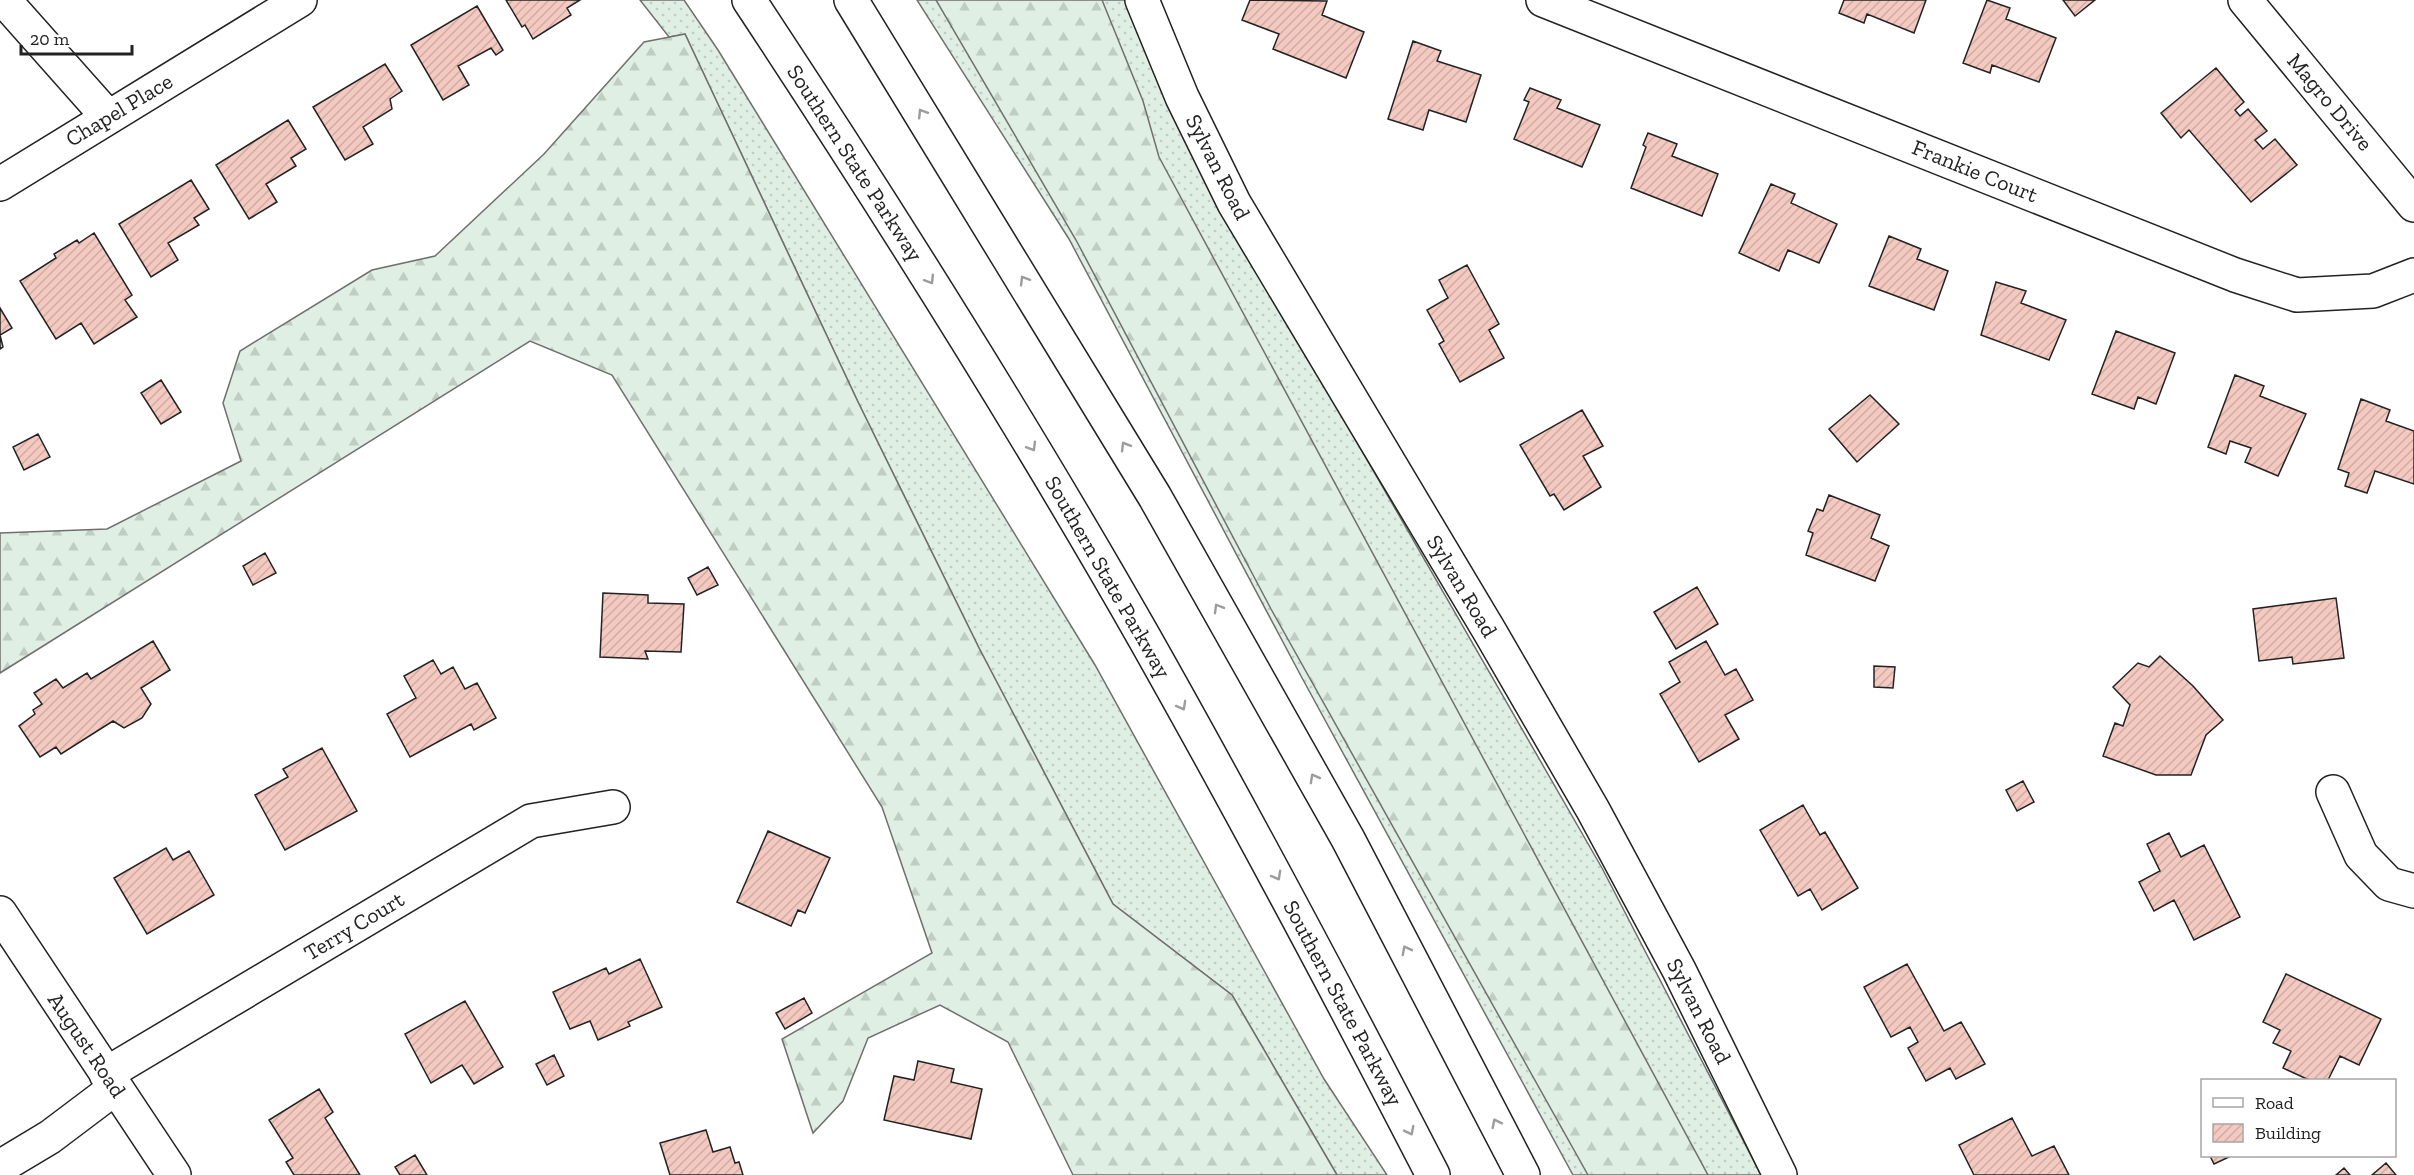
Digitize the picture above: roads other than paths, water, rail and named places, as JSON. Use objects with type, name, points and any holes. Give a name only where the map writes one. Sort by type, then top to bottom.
[{"type":"main road","points":[[4,0],[108,117]]},
{"type":"main road","name":"Chapel Place","points":[[0,184],[300,0]]},
{"type":"main road","points":[[740,0],[773,37]]},
{"type":"main road","name":"Southern State Parkway","points":[[749,0],[1003,399],[1143,637],[1290,901],[1433,1175]]},
{"type":"main road","points":[[851,0],[1155,496],[1285,724],[1410,957],[1523,1175]]},
{"type":"main road","points":[[859,0],[877,40]]},
{"type":"main road","name":"Sylvan Road","points":[[1142,0],[1202,140],[1234,203],[1484,622],[1593,810],[1679,970],[1780,1175]]},
{"type":"main road","name":"Frankie Court","points":[[1543,0],[2235,275],[2297,294],[2373,291],[2414,275]]},
{"type":"main road","name":"Magro Drive","points":[[2245,0],[2414,205]]},
{"type":"main road","points":[[2333,792],[2361,855],[2389,884],[2414,891]]},
{"type":"main road","name":"Terry Court","points":[[0,1167],[50,1137],[110,1081],[531,821],[613,807]]},
{"type":"main road","name":"August Road","points":[[0,913],[174,1175]]}]
